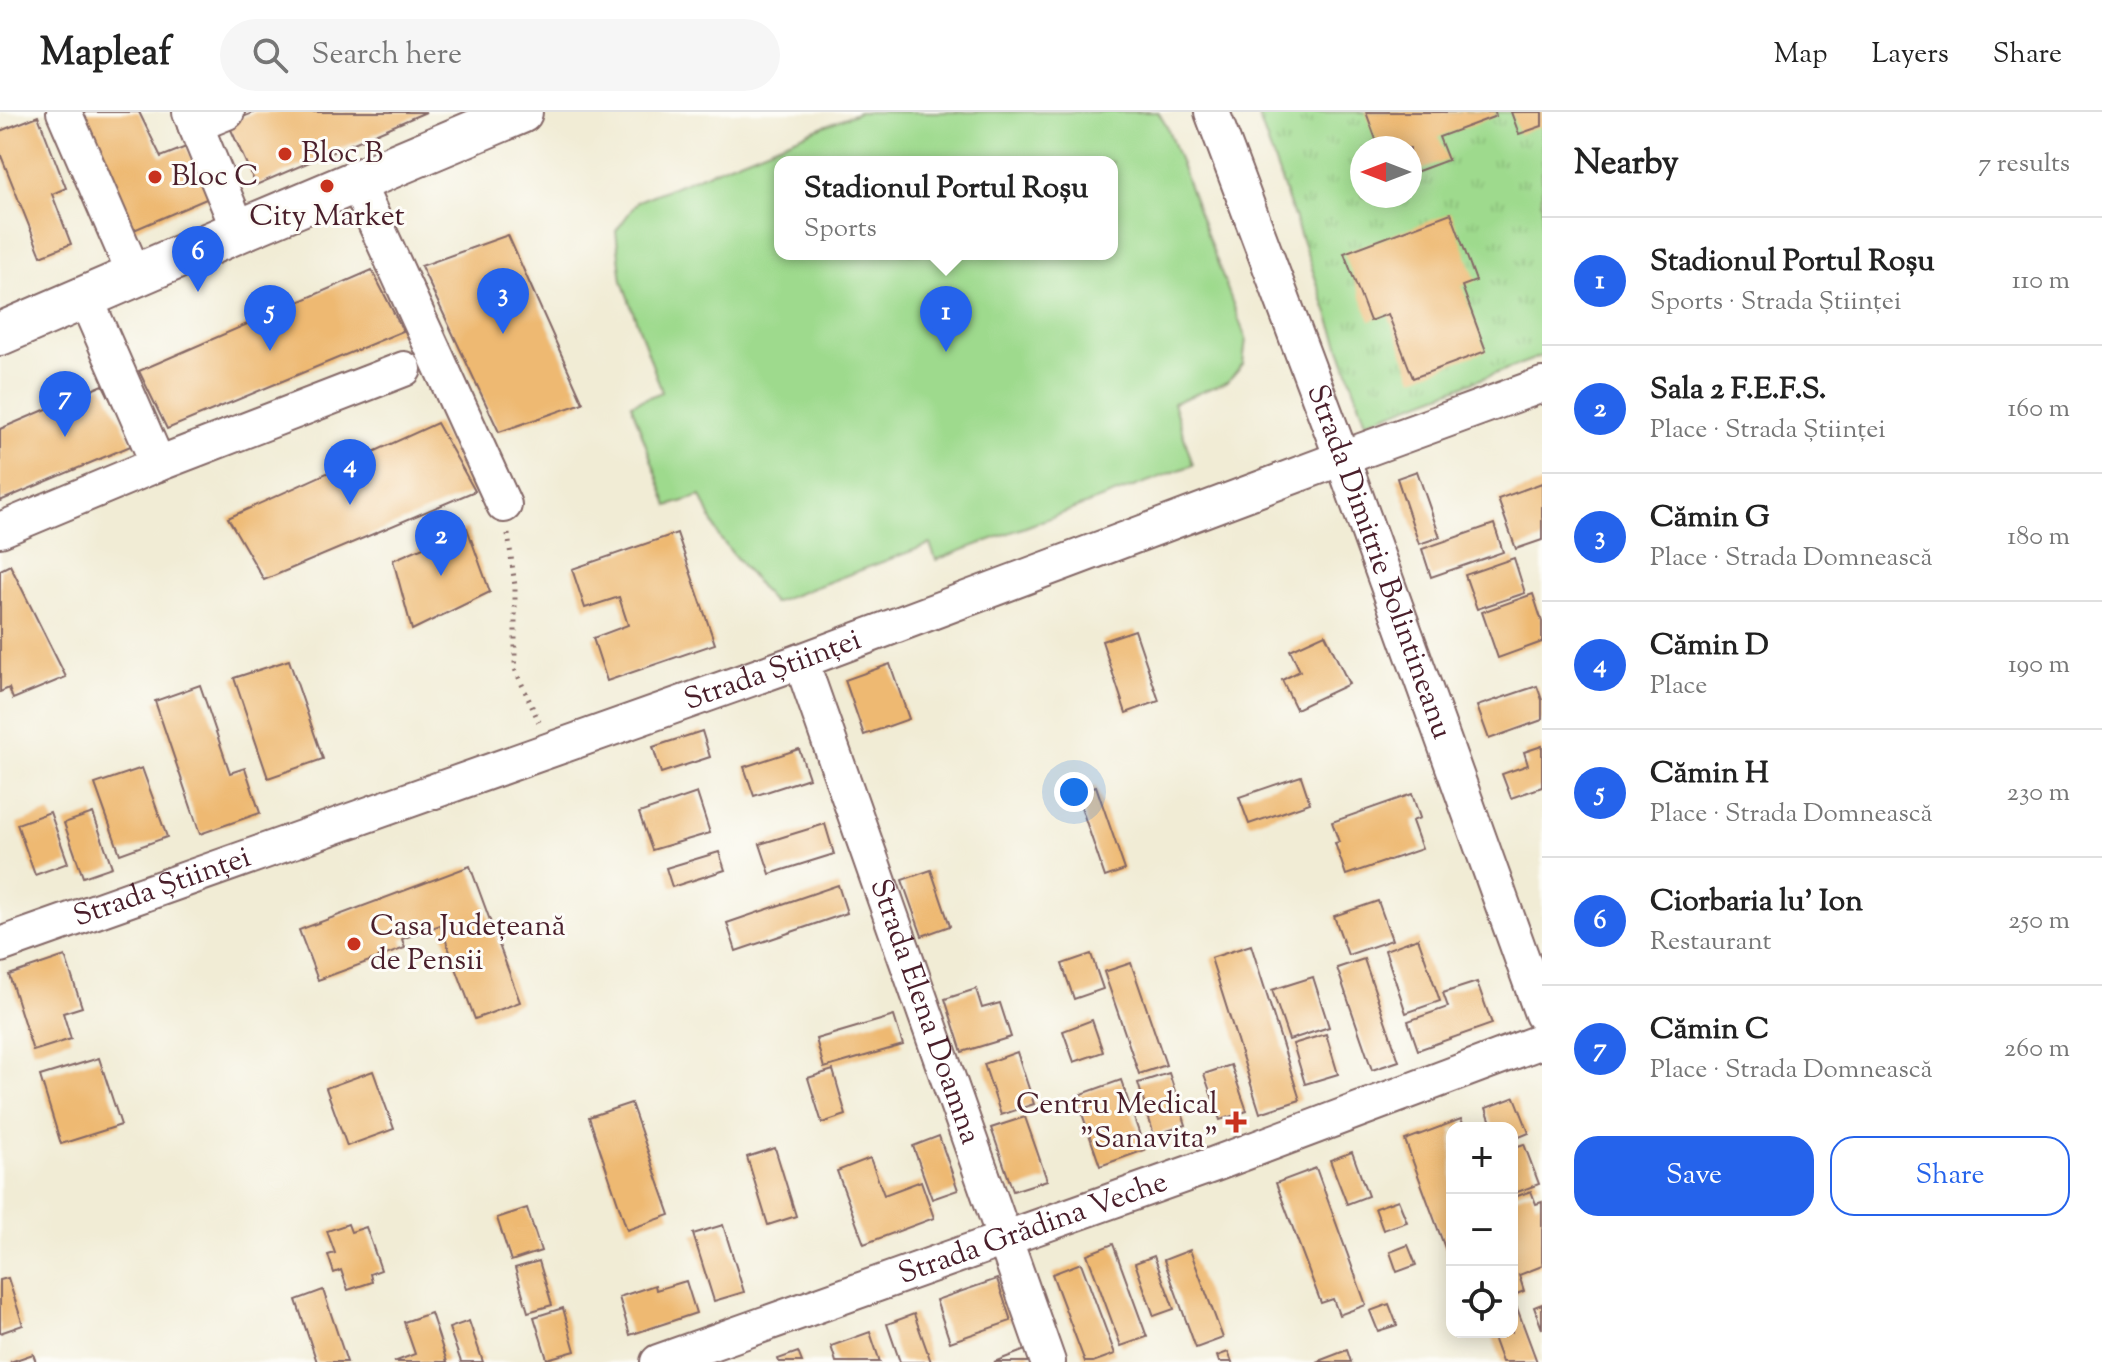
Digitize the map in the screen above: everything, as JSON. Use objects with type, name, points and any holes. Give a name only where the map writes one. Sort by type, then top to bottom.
[{"type":"main road","points":[[0,334],[357,183],[478,121],[521,112]]},
{"type":"street","points":[[64,112],[135,276]]},
{"type":"street","points":[[227,112],[193,118],[239,231]]},
{"type":"street","name":"Strada Dimitrie Bolintineanu","points":[[1212,112],[1342,458],[1542,1014]]},
{"type":"street","points":[[357,183],[504,505]]},
{"type":"street","points":[[85,297],[158,464]]},
{"type":"street","points":[[0,530],[158,464],[404,369]]},
{"type":"street","name":"Strada Științei","points":[[0,945],[801,661],[1542,385]]},
{"type":"street","name":"Strada Elena Doamna","points":[[801,661],[1048,1362]]},
{"type":"street","name":"Strada Grădina Veche","points":[[658,1362],[1215,1164],[1542,1041]]},
{"type":"path","points":[[504,505],[515,586],[515,669],[552,749]]},
{"type":"green space","points":[[859,112],[1158,112],[1167,127],[1246,339],[1243,364],[1227,382],[1173,403],[1193,465],[936,560],[930,544],[773,603],[719,537],[701,496],[668,506],[631,404],[662,392],[622,281],[616,231],[638,201]]},
{"type":"green space","points":[[1257,112],[1542,112],[1542,356],[1366,422]]},
{"type":"building","name":"Bloc C","points":[[76,112],[139,112],[161,157],[186,147],[211,197],[134,230]]},
{"type":"building","name":"Bloc B","points":[[255,112],[426,112],[256,185],[228,123]]},
{"type":"building","points":[[1366,112],[1495,112],[1496,116],[1439,137],[1448,160],[1422,170],[1422,136],[1375,136]]},
{"type":"building","points":[[1511,112],[1542,112],[1542,126],[1519,134]]},
{"type":"building","points":[[38,116],[66,188],[52,194],[71,244],[41,256],[0,153],[0,131]]},
{"type":"building","points":[[1451,213],[1476,281],[1462,286],[1486,351],[1413,378],[1388,314],[1370,321],[1344,253]]},
{"type":"building","points":[[508,235],[583,403],[499,432],[421,266]]},
{"type":"building","points":[[372,270],[403,331],[167,429],[139,371]]},
{"type":"building","points":[[103,385],[133,445],[0,501],[0,429]]},
{"type":"building","points":[[437,423],[475,491],[264,580],[228,518]]},
{"type":"building","points":[[1417,471],[1440,537],[1419,544],[1397,478]]},
{"type":"building","points":[[1542,483],[1542,540],[1516,549],[1498,499]]},
{"type":"building","points":[[1494,524],[1503,552],[1431,577],[1422,549]]},
{"type":"building","points":[[467,528],[490,592],[412,630],[393,560]]},
{"type":"building","points":[[677,533],[715,644],[607,681],[593,638],[628,625],[619,597],[585,608],[572,569]]},
{"type":"building","points":[[1514,558],[1525,593],[1477,609],[1465,575]]},
{"type":"building","points":[[10,565],[66,677],[13,699],[9,688],[0,692],[0,570]]},
{"type":"building","points":[[1533,594],[1542,622],[1542,642],[1498,658],[1482,612]]},
{"type":"building","points":[[1135,630],[1159,701],[1126,713],[1102,641]]},
{"type":"building","points":[[1325,634],[1349,684],[1296,709],[1282,680],[1300,671],[1290,650]]},
{"type":"building","points":[[289,660],[323,759],[268,778],[234,678]]},
{"type":"building","points":[[890,664],[909,719],[864,735],[845,680]]},
{"type":"building","points":[[200,685],[230,773],[245,768],[260,813],[200,834],[155,701]]},
{"type":"building","points":[[1537,686],[1542,700],[1542,720],[1489,739],[1477,706]]},
{"type":"building","points":[[702,731],[710,757],[661,773],[653,747]]},
{"type":"building","points":[[1542,746],[1542,787],[1511,798],[1502,774],[1528,765],[1524,752]]},
{"type":"building","points":[[799,749],[809,778],[754,796],[744,767]]},
{"type":"building","points":[[142,768],[167,837],[120,854],[95,784]]},
{"type":"building","points":[[1301,776],[1310,803],[1249,824],[1239,797]]},
{"type":"building","points":[[1096,786],[1125,870],[1105,877],[1076,792]]},
{"type":"building","points":[[697,793],[710,833],[652,850],[639,813]]},
{"type":"building","points":[[1412,794],[1420,818],[1412,821],[1422,849],[1346,875],[1335,843],[1339,842],[1332,822]]},
{"type":"building","points":[[50,812],[68,863],[35,875],[17,824]]},
{"type":"building","points":[[93,813],[112,867],[83,877],[64,823]]},
{"type":"building","points":[[825,824],[834,854],[770,874],[760,844]]},
{"type":"building","points":[[719,852],[725,870],[672,887],[666,868]]},
{"type":"building","name":"Casa Județeană de Pensii","points":[[470,866],[520,1002],[475,1019],[440,925],[402,939],[405,948],[318,980],[299,930]]},
{"type":"building","points":[[931,870],[950,926],[922,936],[902,880]]},
{"type":"building","points":[[838,885],[847,913],[736,951],[727,923]]},
{"type":"building","points":[[1378,901],[1392,940],[1348,955],[1334,916]]},
{"type":"building","points":[[1418,938],[1440,1001],[1406,1013],[1385,950]]},
{"type":"building","points":[[1251,945],[1300,1100],[1260,1113],[1211,958]]},
{"type":"building","points":[[1091,954],[1103,989],[1074,999],[1062,964]]},
{"type":"building","points":[[65,956],[82,1007],[63,1013],[71,1039],[33,1051],[9,975]]},
{"type":"building","points":[[1364,959],[1399,1061],[1372,1070],[1337,968]]},
{"type":"building","points":[[1131,963],[1166,1065],[1139,1074],[1104,972]]},
{"type":"building","points":[[1313,977],[1329,1027],[1289,1040],[1272,990]]},
{"type":"building","points":[[1477,982],[1492,1024],[1418,1050],[1408,1021],[1448,1007],[1443,993]]},
{"type":"building","points":[[976,989],[982,1008],[1000,1003],[1011,1037],[962,1052],[945,999]]},
{"type":"building","points":[[894,1016],[903,1045],[824,1068],[816,1039]]},
{"type":"building","points":[[1092,1020],[1103,1052],[1074,1062],[1063,1031]]},
{"type":"building","points":[[1326,1034],[1338,1074],[1305,1084],[1293,1044]]},
{"type":"building","points":[[1017,1052],[1034,1104],[1001,1115],[984,1064]]},
{"type":"building","points":[[99,1058],[121,1125],[61,1144],[40,1076]]},
{"type":"building","points":[[1231,1065],[1247,1111],[1220,1120],[1204,1074]]},
{"type":"building","points":[[833,1070],[846,1115],[822,1123],[808,1078]]},
{"type":"building","points":[[373,1071],[394,1129],[347,1146],[326,1088]]},
{"type":"building","points":[[1169,1073],[1186,1125],[1154,1135],[1138,1083]]},
{"type":"building","points":[[1121,1080],[1145,1150],[1100,1166],[1076,1096]]},
{"type":"building","points":[[1515,1097],[1529,1133],[1518,1138],[1518,1122],[1491,1122],[1486,1108]]},
{"type":"building","points":[[631,1103],[670,1215],[627,1230],[589,1117]]},
{"type":"building","points":[[1025,1117],[1047,1180],[1013,1191],[991,1128]]},
{"type":"building","points":[[1446,1125],[1446,1251],[1405,1140]]},
{"type":"building","points":[[939,1136],[958,1190],[932,1199],[913,1146]]},
{"type":"building","points":[[1524,1144],[1539,1184],[1518,1192],[1518,1146]]},
{"type":"building","points":[[775,1148],[796,1216],[768,1225],[747,1157]]},
{"type":"building","points":[[1352,1152],[1368,1196],[1347,1204],[1330,1160]]},
{"type":"building","points":[[870,1158],[884,1195],[921,1181],[934,1218],[864,1244],[837,1171]]},
{"type":"building","points":[[1316,1168],[1366,1305],[1339,1315],[1333,1299],[1321,1303],[1276,1183]]},
{"type":"building","points":[[1531,1191],[1536,1204],[1542,1202],[1542,1266],[1519,1275],[1524,1291],[1518,1294],[1518,1266],[1518,1196]]},
{"type":"building","points":[[1398,1200],[1407,1222],[1383,1230],[1375,1208]]},
{"type":"building","points":[[527,1208],[541,1251],[511,1261],[497,1218]]},
{"type":"building","points":[[348,1224],[351,1232],[366,1227],[381,1270],[370,1274],[372,1282],[348,1290],[341,1270],[334,1273],[328,1255],[335,1253],[327,1231]]},
{"type":"building","points":[[723,1225],[744,1292],[714,1301],[693,1234]]},
{"type":"building","points":[[1113,1244],[1147,1337],[1121,1346],[1087,1254]]},
{"type":"building","points":[[1408,1245],[1416,1265],[1397,1272],[1390,1252]]},
{"type":"building","points":[[1190,1250],[1223,1338],[1196,1348],[1164,1260]]},
{"type":"building","points":[[1154,1256],[1174,1309],[1154,1316],[1135,1263]]},
{"type":"building","points":[[539,1261],[552,1305],[528,1312],[515,1268]]},
{"type":"building","points":[[1081,1263],[1115,1354],[1093,1362],[1085,1362],[1052,1274]]},
{"type":"building","points":[[8,1278],[23,1325],[0,1333],[0,1280]]},
{"type":"building","points":[[997,1279],[1011,1321],[950,1342],[936,1300]]},
{"type":"building","points":[[686,1281],[696,1313],[630,1335],[619,1297],[655,1285],[656,1290]]},
{"type":"building","points":[[323,1290],[347,1362],[317,1362],[296,1300]]},
{"type":"building","points":[[1389,1304],[1397,1325],[1378,1331],[1370,1311]]},
{"type":"building","points":[[1542,1304],[1542,1329],[1534,1307]]},
{"type":"building","points":[[563,1308],[575,1351],[547,1359],[534,1317]]},
{"type":"building","points":[[1518,1311],[1537,1362],[1502,1362],[1493,1338],[1518,1338]]},
{"type":"building","points":[[431,1313],[447,1362],[394,1362],[415,1354],[404,1322]]},
{"type":"building","points":[[914,1314],[931,1362],[900,1362],[887,1324]]},
{"type":"building","points":[[469,1321],[483,1362],[461,1362],[449,1328]]},
{"type":"building","points":[[870,1332],[880,1362],[836,1362],[831,1346]]},
{"type":"building","points":[[1028,1349],[1032,1362],[994,1362]]},
{"type":"building","points":[[1347,1350],[1351,1362],[1316,1362]]},
{"type":"building","points":[[798,1352],[802,1362],[779,1362],[778,1359]]},
{"type":"building","points":[[1228,1352],[1232,1362],[1219,1362],[1217,1356]]},
{"type":"building","points":[[33,1354],[36,1362],[10,1362]]},
{"type":"place","name":"Bloc B","points":[[285,154]]},
{"type":"place","name":"Bloc C","points":[[155,177]]},
{"type":"place","name":"City Market","points":[[327,186]]},
{"type":"place","name":"Ciorbaria lu’ Ion","points":[[198,292]]},
{"type":"place","name":"Cămin G","points":[[503,334]]},
{"type":"place","name":"Cămin H","points":[[270,351]]},
{"type":"place","name":"Stadionul Portul Roșu","points":[[946,352]]},
{"type":"place","name":"Cămin C","points":[[65,437]]},
{"type":"place","name":"Cămin D","points":[[350,505]]},
{"type":"place","name":"Sala 2 F.E.F.S.","points":[[441,576]]},
{"type":"place","name":"Casa Județeană de Pensii","points":[[354,944]]},
{"type":"place","name":"Centru Medical \"Sanavita\"","points":[[1236,1122]]}]
